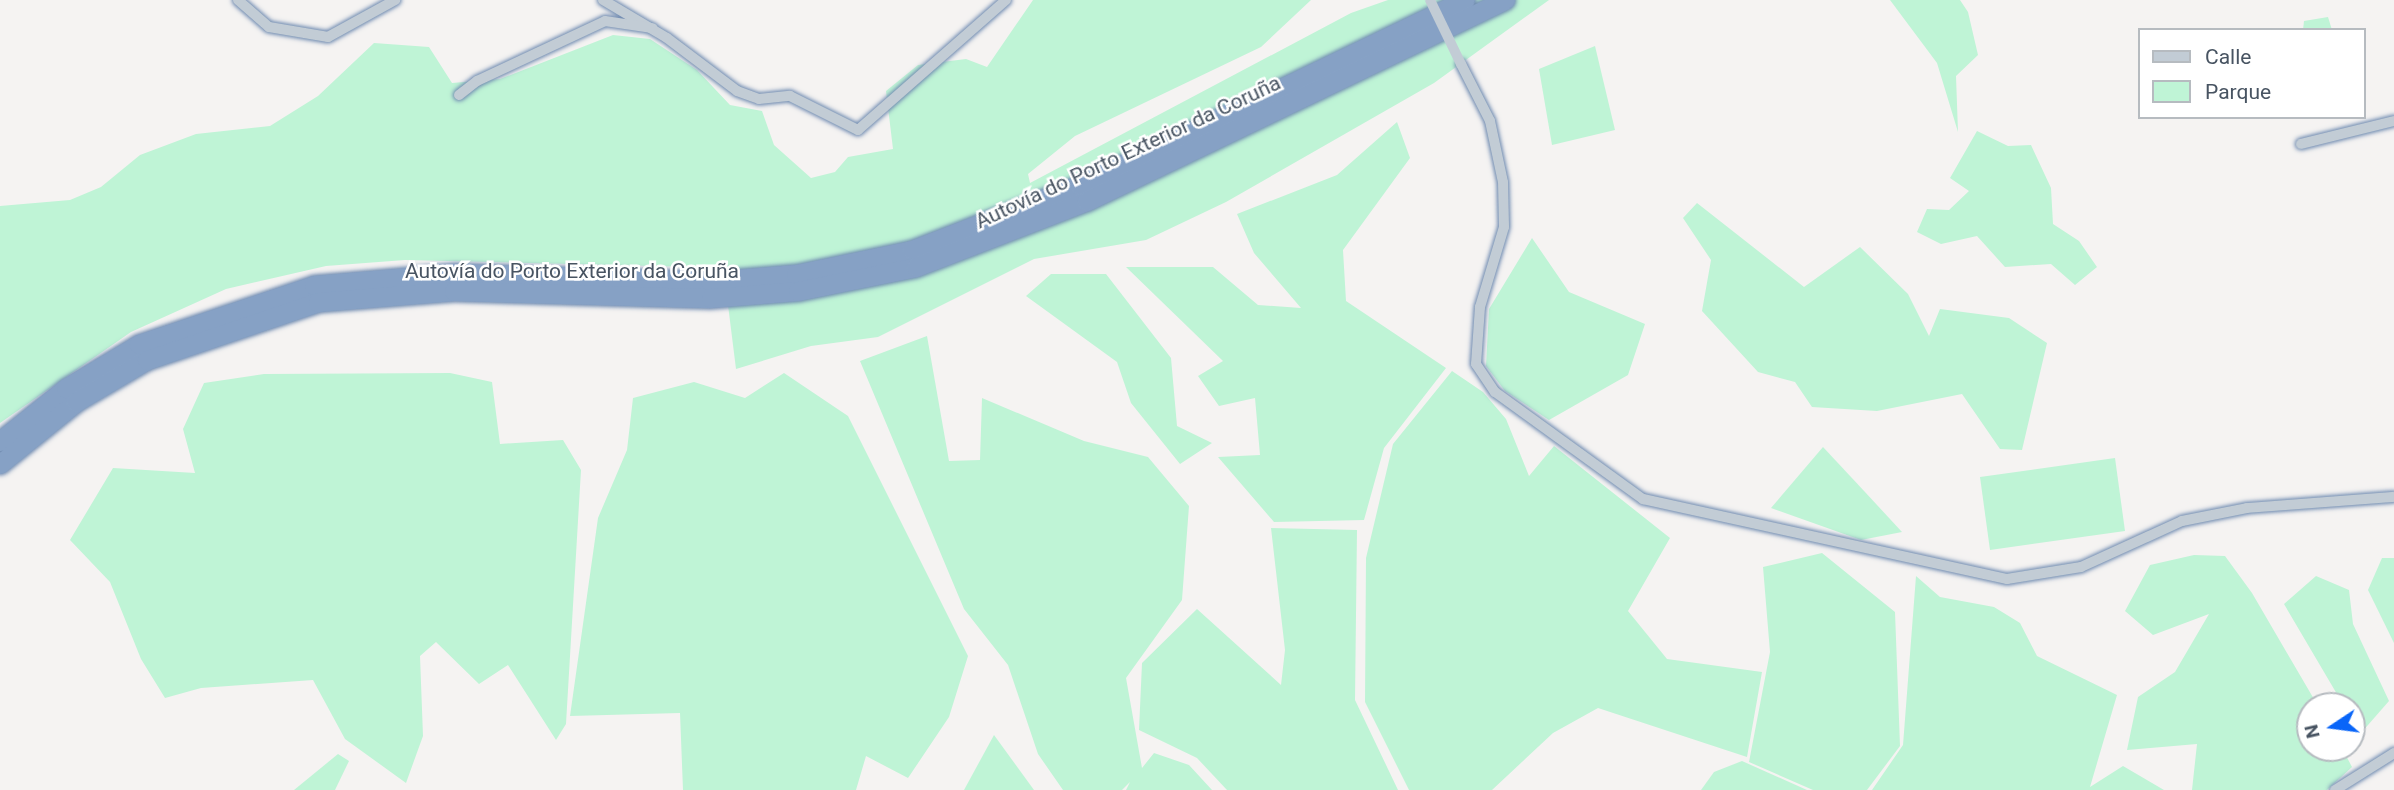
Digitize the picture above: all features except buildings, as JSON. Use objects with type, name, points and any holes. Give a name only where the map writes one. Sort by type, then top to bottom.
[{"type":"highway","name":"Autovía do Porto Exterior da Coruña","points":[[0,441],[66,388],[139,344],[314,285],[455,274],[710,281],[796,274],[912,250],[1080,185],[1465,0]]},
{"type":"highway","name":"Autovía do Porto Exterior da Coruña","points":[[0,464],[76,402],[147,360],[318,302],[454,291],[711,298],[798,291],[916,267],[1087,201],[1504,0]]},
{"type":"street","points":[[238,0],[268,27],[328,37],[395,0]]},
{"type":"street","points":[[603,0],[652,29],[737,92],[759,99],[790,96],[859,130],[1006,0]]},
{"type":"street","points":[[1430,0],[1490,121],[1503,182],[1504,227],[1480,307],[1476,364],[1495,392],[1643,499],[2007,579],[2081,567],[2182,521],[2247,508],[2394,497]]},
{"type":"street","points":[[459,96],[477,81],[606,21],[652,29]]},
{"type":"street","points":[[2301,145],[2394,121]]},
{"type":"street","points":[[2335,790],[2394,753]]},
{"type":"green space","points":[[1033,0],[1311,0],[1261,47],[1075,136],[1028,174],[1030,183],[1351,13],[1388,0],[1549,0],[1434,83],[1226,202],[1146,240],[1034,259],[878,337],[811,346],[736,369],[728,305],[735,268],[405,260],[326,266],[226,289],[131,332],[0,423],[0,206],[70,200],[101,187],[140,155],[196,134],[270,126],[318,96],[374,43],[429,47],[452,83],[500,79],[613,35],[650,39],[697,70],[730,105],[762,111],[774,145],[811,178],[835,172],[848,157],[893,149],[886,91],[918,65],[966,59],[987,67]]},
{"type":"green space","points":[[1890,0],[1960,0],[1968,12],[1978,55],[1956,76],[1958,132],[1937,63]]},
{"type":"green space","points":[[2328,17],[2331,28],[2303,28],[2304,21]]},
{"type":"green space","points":[[1595,46],[1615,130],[1552,145],[1539,69]]},
{"type":"green space","points":[[1397,122],[1410,158],[1343,250],[1346,301],[1446,368],[1384,448],[1364,520],[1274,522],[1218,457],[1260,455],[1255,398],[1219,406],[1198,376],[1223,361],[1126,267],[1213,267],[1258,305],[1301,308],[1254,253],[1237,214],[1337,175]]},
{"type":"green space","points":[[1977,131],[2008,146],[2031,145],[2051,188],[2053,224],[2079,241],[2097,267],[2075,285],[2051,264],[2005,267],[1977,236],[1941,244],[1917,232],[1927,209],[1949,210],[1969,191],[1950,178]]},
{"type":"green space","points":[[1697,203],[1804,287],[1860,247],[1908,294],[1929,336],[1940,309],[2009,318],[2047,343],[2022,450],[2000,449],[1962,394],[1877,411],[1812,407],[1795,382],[1758,372],[1702,311],[1711,260],[1683,218]]},
{"type":"green space","points":[[1532,238],[1569,292],[1645,324],[1628,375],[1549,420],[1505,391],[1486,366],[1489,309]]},
{"type":"green space","points":[[1051,274],[1106,274],[1171,358],[1177,426],[1212,443],[1180,464],[1131,403],[1117,362],[1026,296]]},
{"type":"green space","points":[[927,336],[949,461],[980,460],[982,398],[1084,441],[1148,457],[1189,506],[1182,600],[1126,678],[1142,768],[1154,753],[1189,765],[1212,790],[1126,790],[1130,782],[1122,790],[1063,790],[1038,754],[1008,665],[964,609],[860,361]]},
{"type":"green space","points":[[1452,371],[1483,392],[1506,419],[1529,476],[1554,446],[1670,538],[1628,611],[1667,659],[1762,672],[1747,757],[1598,708],[1553,733],[1492,790],[1409,790],[1365,702],[1366,558],[1393,444]]},
{"type":"green space","points":[[450,373],[492,382],[500,444],[563,440],[581,470],[566,724],[556,740],[508,665],[479,684],[436,642],[420,656],[423,736],[406,783],[345,739],[313,680],[201,688],[165,698],[141,659],[110,582],[70,540],[113,468],[195,473],[183,429],[204,383],[264,374]]},
{"type":"green space","points":[[784,373],[848,416],[968,656],[949,717],[908,778],[866,756],[856,790],[683,790],[680,713],[570,716],[598,518],[627,450],[633,398],[694,382],[745,398]]},
{"type":"green space","points":[[1823,447],[1902,532],[1861,540],[1771,508]]},
{"type":"green space","points":[[2115,458],[2125,531],[1990,550],[1980,477]]},
{"type":"green space","points":[[1271,528],[1357,530],[1355,700],[1398,790],[1227,790],[1197,758],[1139,730],[1142,663],[1197,609],[1281,685],[1285,650]]},
{"type":"green space","points":[[1822,553],[1895,612],[1900,746],[1867,790],[1813,790],[1749,762],[1770,652],[1763,567]]},
{"type":"green space","points":[[2194,555],[2225,556],[2252,593],[2310,692],[2296,692],[2296,762],[2349,762],[2352,767],[2327,790],[2192,790],[2197,744],[2127,750],[2138,697],[2175,672],[2209,614],[2153,635],[2125,611],[2150,565]]},
{"type":"green space","points":[[2382,558],[2394,558],[2394,643],[2368,590]]},
{"type":"green space","points":[[1916,576],[1940,597],[1994,607],[2020,623],[2037,656],[2117,695],[2090,787],[2123,766],[2164,790],[1872,790],[1903,745]]},
{"type":"green space","points":[[2316,576],[2349,590],[2353,624],[2389,701],[2366,727],[2366,692],[2336,692],[2284,604]]},
{"type":"green space","points":[[994,735],[1034,790],[964,790]]},
{"type":"green space","points":[[338,754],[349,761],[335,790],[294,790]]},
{"type":"green space","points":[[1742,761],[1807,790],[1701,790],[1714,772]]}]
